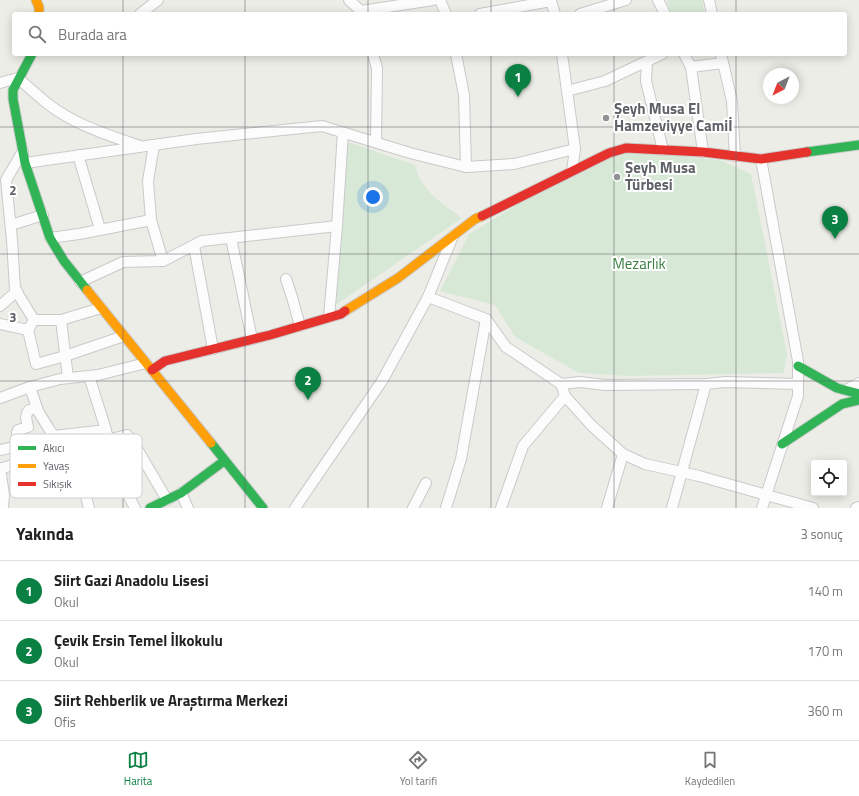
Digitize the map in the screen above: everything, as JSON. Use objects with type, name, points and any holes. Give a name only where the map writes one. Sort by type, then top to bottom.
[{"type":"street","points":[[36,0],[39,7],[39,12]]},
{"type":"street","points":[[143,12],[158,0]]},
{"type":"street","points":[[348,0],[361,12],[433,0]]},
{"type":"street","points":[[440,0],[445,12]]},
{"type":"street","points":[[587,12],[626,0]]},
{"type":"street","points":[[658,0],[664,12]]},
{"type":"street","points":[[709,0],[712,12]]},
{"type":"street","points":[[492,12],[551,2],[554,12]]},
{"type":"street","points":[[31,56],[18,78],[13,94],[26,163],[50,238],[64,261],[80,282],[263,508]]},
{"type":"street","points":[[374,56],[377,68],[376,142]]},
{"type":"street","points":[[456,56],[464,95],[466,167]]},
{"type":"street","points":[[562,56],[575,150],[572,171]]},
{"type":"street","points":[[567,91],[605,81],[658,56]]},
{"type":"street","points":[[685,56],[691,68],[704,152]]},
{"type":"street","points":[[691,68],[722,58],[732,101],[735,156]]},
{"type":"street","points":[[647,62],[646,81],[663,150]]},
{"type":"street","points":[[0,83],[18,78]]},
{"type":"street","points":[[18,78],[49,105],[67,117],[96,131],[143,146]]},
{"type":"street","points":[[26,163],[196,139],[322,126],[410,153],[466,167],[514,164],[575,150]]},
{"type":"street","points":[[330,317],[343,132]]},
{"type":"street","points":[[154,145],[148,181],[151,220],[163,262]]},
{"type":"street","points":[[0,398],[30,387],[60,379],[149,367],[165,361],[341,314],[398,278],[475,219],[609,152],[626,148],[704,152],[761,159],[859,145]]},
{"type":"street","points":[[23,151],[3,186],[11,225],[15,289],[34,320]]},
{"type":"street","points":[[78,155],[100,229]]},
{"type":"street","points":[[761,159],[798,361],[798,396],[762,508]]},
{"type":"street","points":[[11,225],[43,215]]},
{"type":"street","points":[[50,238],[151,220]]},
{"type":"street","points":[[80,282],[123,262],[163,262],[202,242],[337,226]]},
{"type":"street","points":[[295,508],[382,381],[428,297],[453,236]]},
{"type":"street","points":[[231,238],[252,339]]},
{"type":"street","points":[[194,246],[213,349]]},
{"type":"street","points":[[286,279],[300,326]]},
{"type":"street","points":[[0,306],[17,291]]},
{"type":"street","points":[[428,297],[486,319],[506,347],[560,384],[565,396],[591,425],[623,454],[645,464],[699,476],[813,508]]},
{"type":"street","points":[[34,320],[61,320],[102,308]]},
{"type":"street","points":[[446,508],[461,459],[486,319]]},
{"type":"street","points":[[34,320],[28,330],[36,364],[124,336]]},
{"type":"street","points":[[61,320],[68,378]]},
{"type":"street","points":[[0,324],[28,330]]},
{"type":"street","points":[[798,366],[838,388],[859,394]]},
{"type":"street","points":[[89,376],[107,434]]},
{"type":"street","points":[[560,384],[580,382],[604,385],[706,384],[725,382],[798,384]]},
{"type":"street","points":[[846,390],[859,383]]},
{"type":"street","points":[[672,508],[706,384]]},
{"type":"street","points":[[30,387],[37,408],[53,434]]},
{"type":"street","points":[[501,508],[523,446],[565,396]]},
{"type":"street","points":[[782,444],[842,404],[859,400]]},
{"type":"street","points":[[18,434],[18,430],[28,427],[26,418],[29,410],[37,408]]},
{"type":"street","points":[[0,450],[10,448]]},
{"type":"street","points":[[607,508],[623,454]]},
{"type":"street","points":[[142,457],[167,500]]},
{"type":"street","points":[[150,508],[181,493],[224,461]]},
{"type":"street","points":[[3,508],[4,495],[0,468],[10,465]]},
{"type":"street","points":[[413,508],[426,483]]},
{"type":"street","points":[[181,493],[188,508]]},
{"type":"street","points":[[86,498],[89,508]]},
{"type":"street","points":[[130,498],[135,508]]},
{"type":"green space","points":[[667,0],[702,0],[705,12],[670,12]]},
{"type":"green space","points":[[348,142],[415,165],[419,177],[427,189],[438,200],[462,218],[337,304],[335,301],[346,146]]},
{"type":"green space","name":"Mezarlık","points":[[624,151],[720,160],[751,174],[787,354],[784,373],[629,376],[579,373],[515,337],[495,305],[440,291],[469,234],[572,171]]},
{"type":"traffic: fast","points":[[31,56],[13,90],[13,99],[25,163],[50,238],[64,261],[87,290]]},
{"type":"traffic: fast","points":[[807,152],[859,145]]},
{"type":"traffic: fast","points":[[798,366],[837,388],[859,394]]},
{"type":"traffic: fast","points":[[782,444],[842,404],[859,400]]},
{"type":"traffic: fast","points":[[211,443],[263,508]]},
{"type":"traffic: fast","points":[[150,508],[181,493],[224,461]]},
{"type":"traffic: slow","points":[[36,0],[39,7],[39,12]]},
{"type":"traffic: slow","points":[[345,311],[398,278],[475,219],[482,216]]},
{"type":"traffic: slow","points":[[87,290],[211,443]]},
{"type":"traffic: jam","points":[[482,216],[609,153],[626,148],[703,152],[761,159],[807,152]]},
{"type":"traffic: jam","points":[[152,370],[165,361],[270,335],[341,314],[345,311]]},
{"type":"place","name":"Siirt Gazi Anadolu Lisesi","points":[[518,97]]},
{"type":"place","name":"Şeyh Musa El Hamzeviyye Camiİ","points":[[606,118]]},
{"type":"place","name":"Şeyh Musa Türbesi","points":[[617,177]]},
{"type":"place","name":"Siirt Rehberlik ve Araştırma Merkezi","points":[[835,239]]},
{"type":"place","name":"Çevik Ersin Temel İlkokulu","points":[[308,400]]}]
